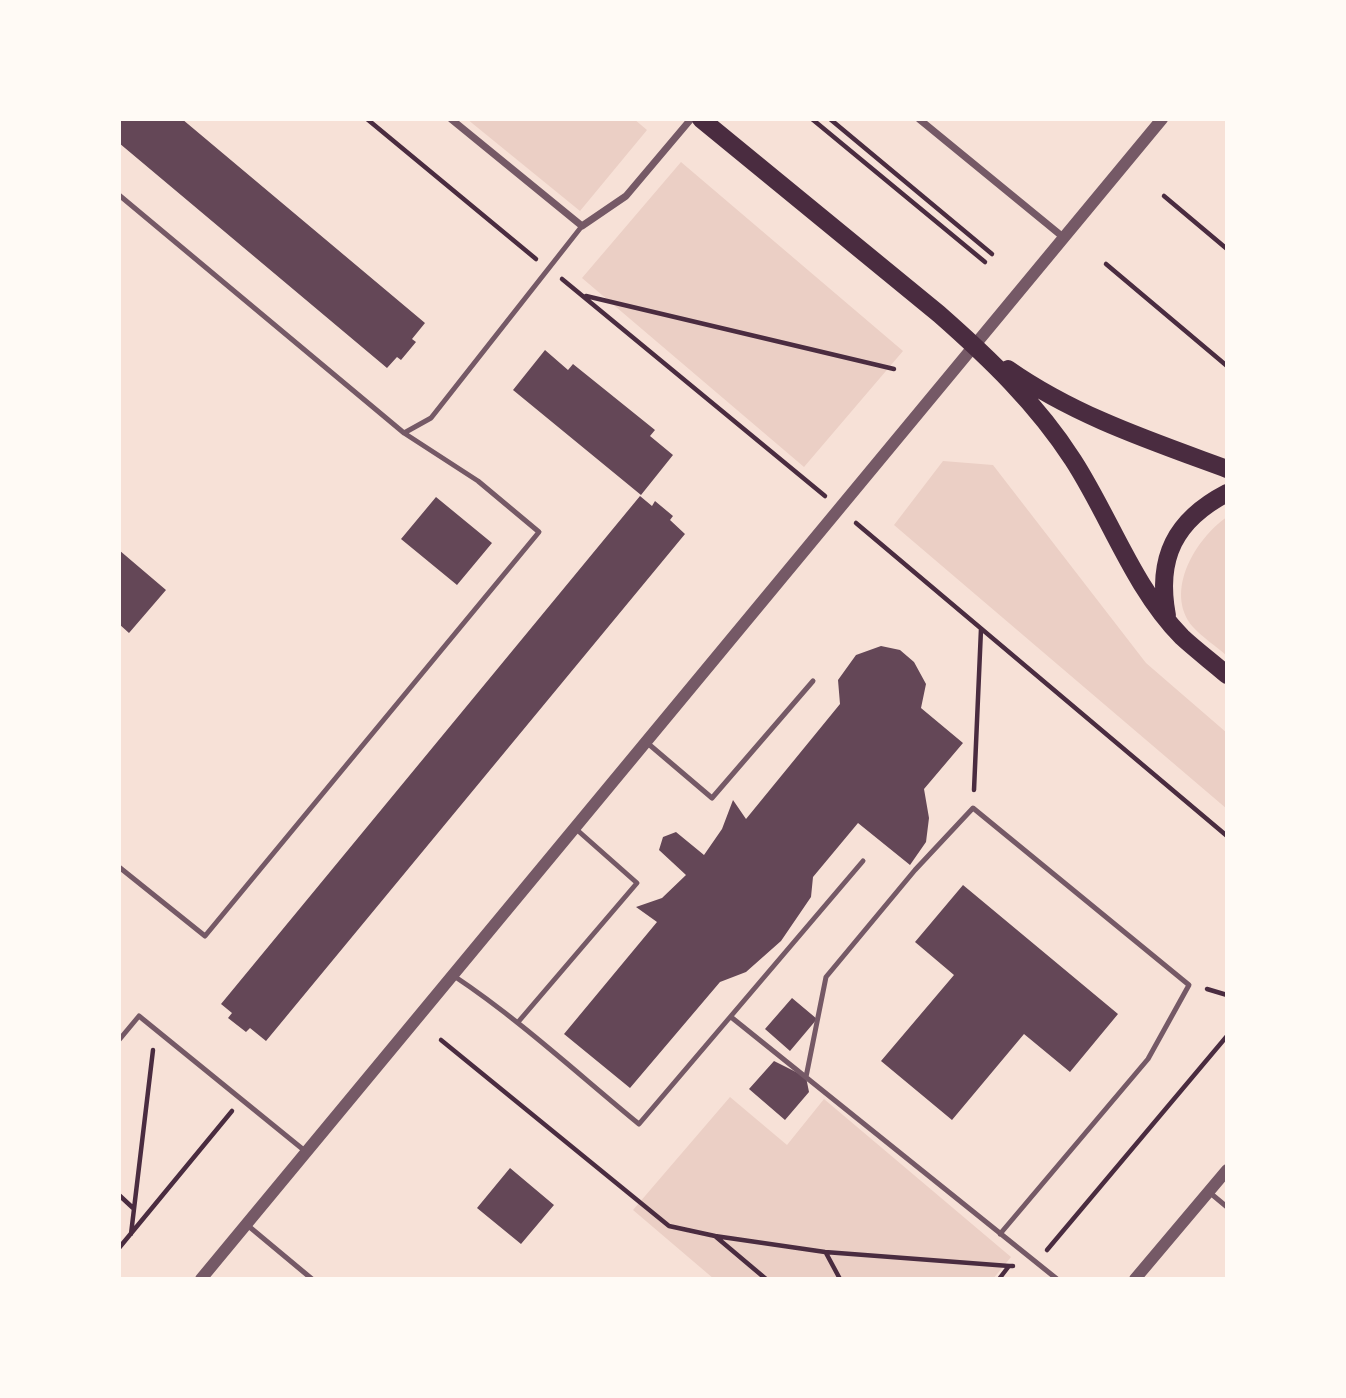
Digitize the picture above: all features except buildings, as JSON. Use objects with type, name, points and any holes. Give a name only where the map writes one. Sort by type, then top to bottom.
[{"type":"main road","points":[[701,119],[974,345],[1041,392],[1104,423],[1227,469]]},
{"type":"main road","points":[[974,345],[1031,403],[1073,460],[1138,577],[1168,620],[1182,637],[1227,675]]},
{"type":"main road","points":[[1168,620],[1163,575],[1176,538],[1203,505],[1227,493]]},
{"type":"street","points":[[451,119],[582,226],[626,196],[691,119]]},
{"type":"street","points":[[919,119],[1063,237]]},
{"type":"street","points":[[201,1279],[305,1150],[1162,119]]},
{"type":"street","points":[[1135,1279],[1227,1170]]},
{"type":"lane","points":[[119,195],[404,433],[478,481],[539,532],[205,936],[119,867]]},
{"type":"lane","points":[[404,433],[431,418],[582,226]]},
{"type":"lane","points":[[645,741],[712,798],[813,681]]},
{"type":"lane","points":[[806,1077],[826,977],[915,870],[973,808],[1189,985],[1148,1059],[1000,1234]]},
{"type":"lane","points":[[519,1021],[637,883],[575,828]]},
{"type":"lane","points":[[452,974],[519,1021],[543,1045],[639,1124],[863,861]]},
{"type":"lane","points":[[119,1040],[139,1016],[305,1150]]},
{"type":"lane","points":[[731,1017],[1057,1279]]},
{"type":"lane","points":[[1209,1192],[1227,1207]]},
{"type":"lane","points":[[246,1224],[312,1279]]},
{"type":"path","points":[[367,119],[549,269],[586,296],[1227,836]]},
{"type":"path","points":[[812,119],[985,262]]},
{"type":"path","points":[[830,119],[992,254]]},
{"type":"path","points":[[1164,197],[1227,250]]},
{"type":"path","points":[[1106,264],[1227,366]]},
{"type":"path","points":[[586,296],[894,369]]},
{"type":"path","points":[[973,808],[981,629]]},
{"type":"path","points":[[131,1234],[156,1030]]},
{"type":"path","points":[[441,1040],[669,1226],[715,1236],[825,1252],[1010,1266],[1037,1262],[1227,1036]]},
{"type":"path","points":[[119,1248],[242,1099]]},
{"type":"path","points":[[119,1195],[134,1208]]},
{"type":"path","points":[[715,1236],[766,1279]]},
{"type":"path","points":[[825,1252],[840,1279]]},
{"type":"path","points":[[999,1279],[1010,1266]]},
{"type":"shaded area","points":[[467,119],[634,119],[647,130],[580,211]]},
{"type":"shaded area","points":[[681,162],[903,351],[804,467],[582,278]]},
{"type":"shaded area","points":[[943,461],[993,465],[1146,663],[1227,733],[1227,809],[894,525]]},
{"type":"shaded area","points":[[1227,517],[1227,656],[1193,627],[1181,598],[1182,582],[1195,552],[1204,538]]},
{"type":"shaded area","points":[[730,1097],[787,1145],[824,1099],[1011,1257],[993,1279],[714,1279],[633,1210]]}]
